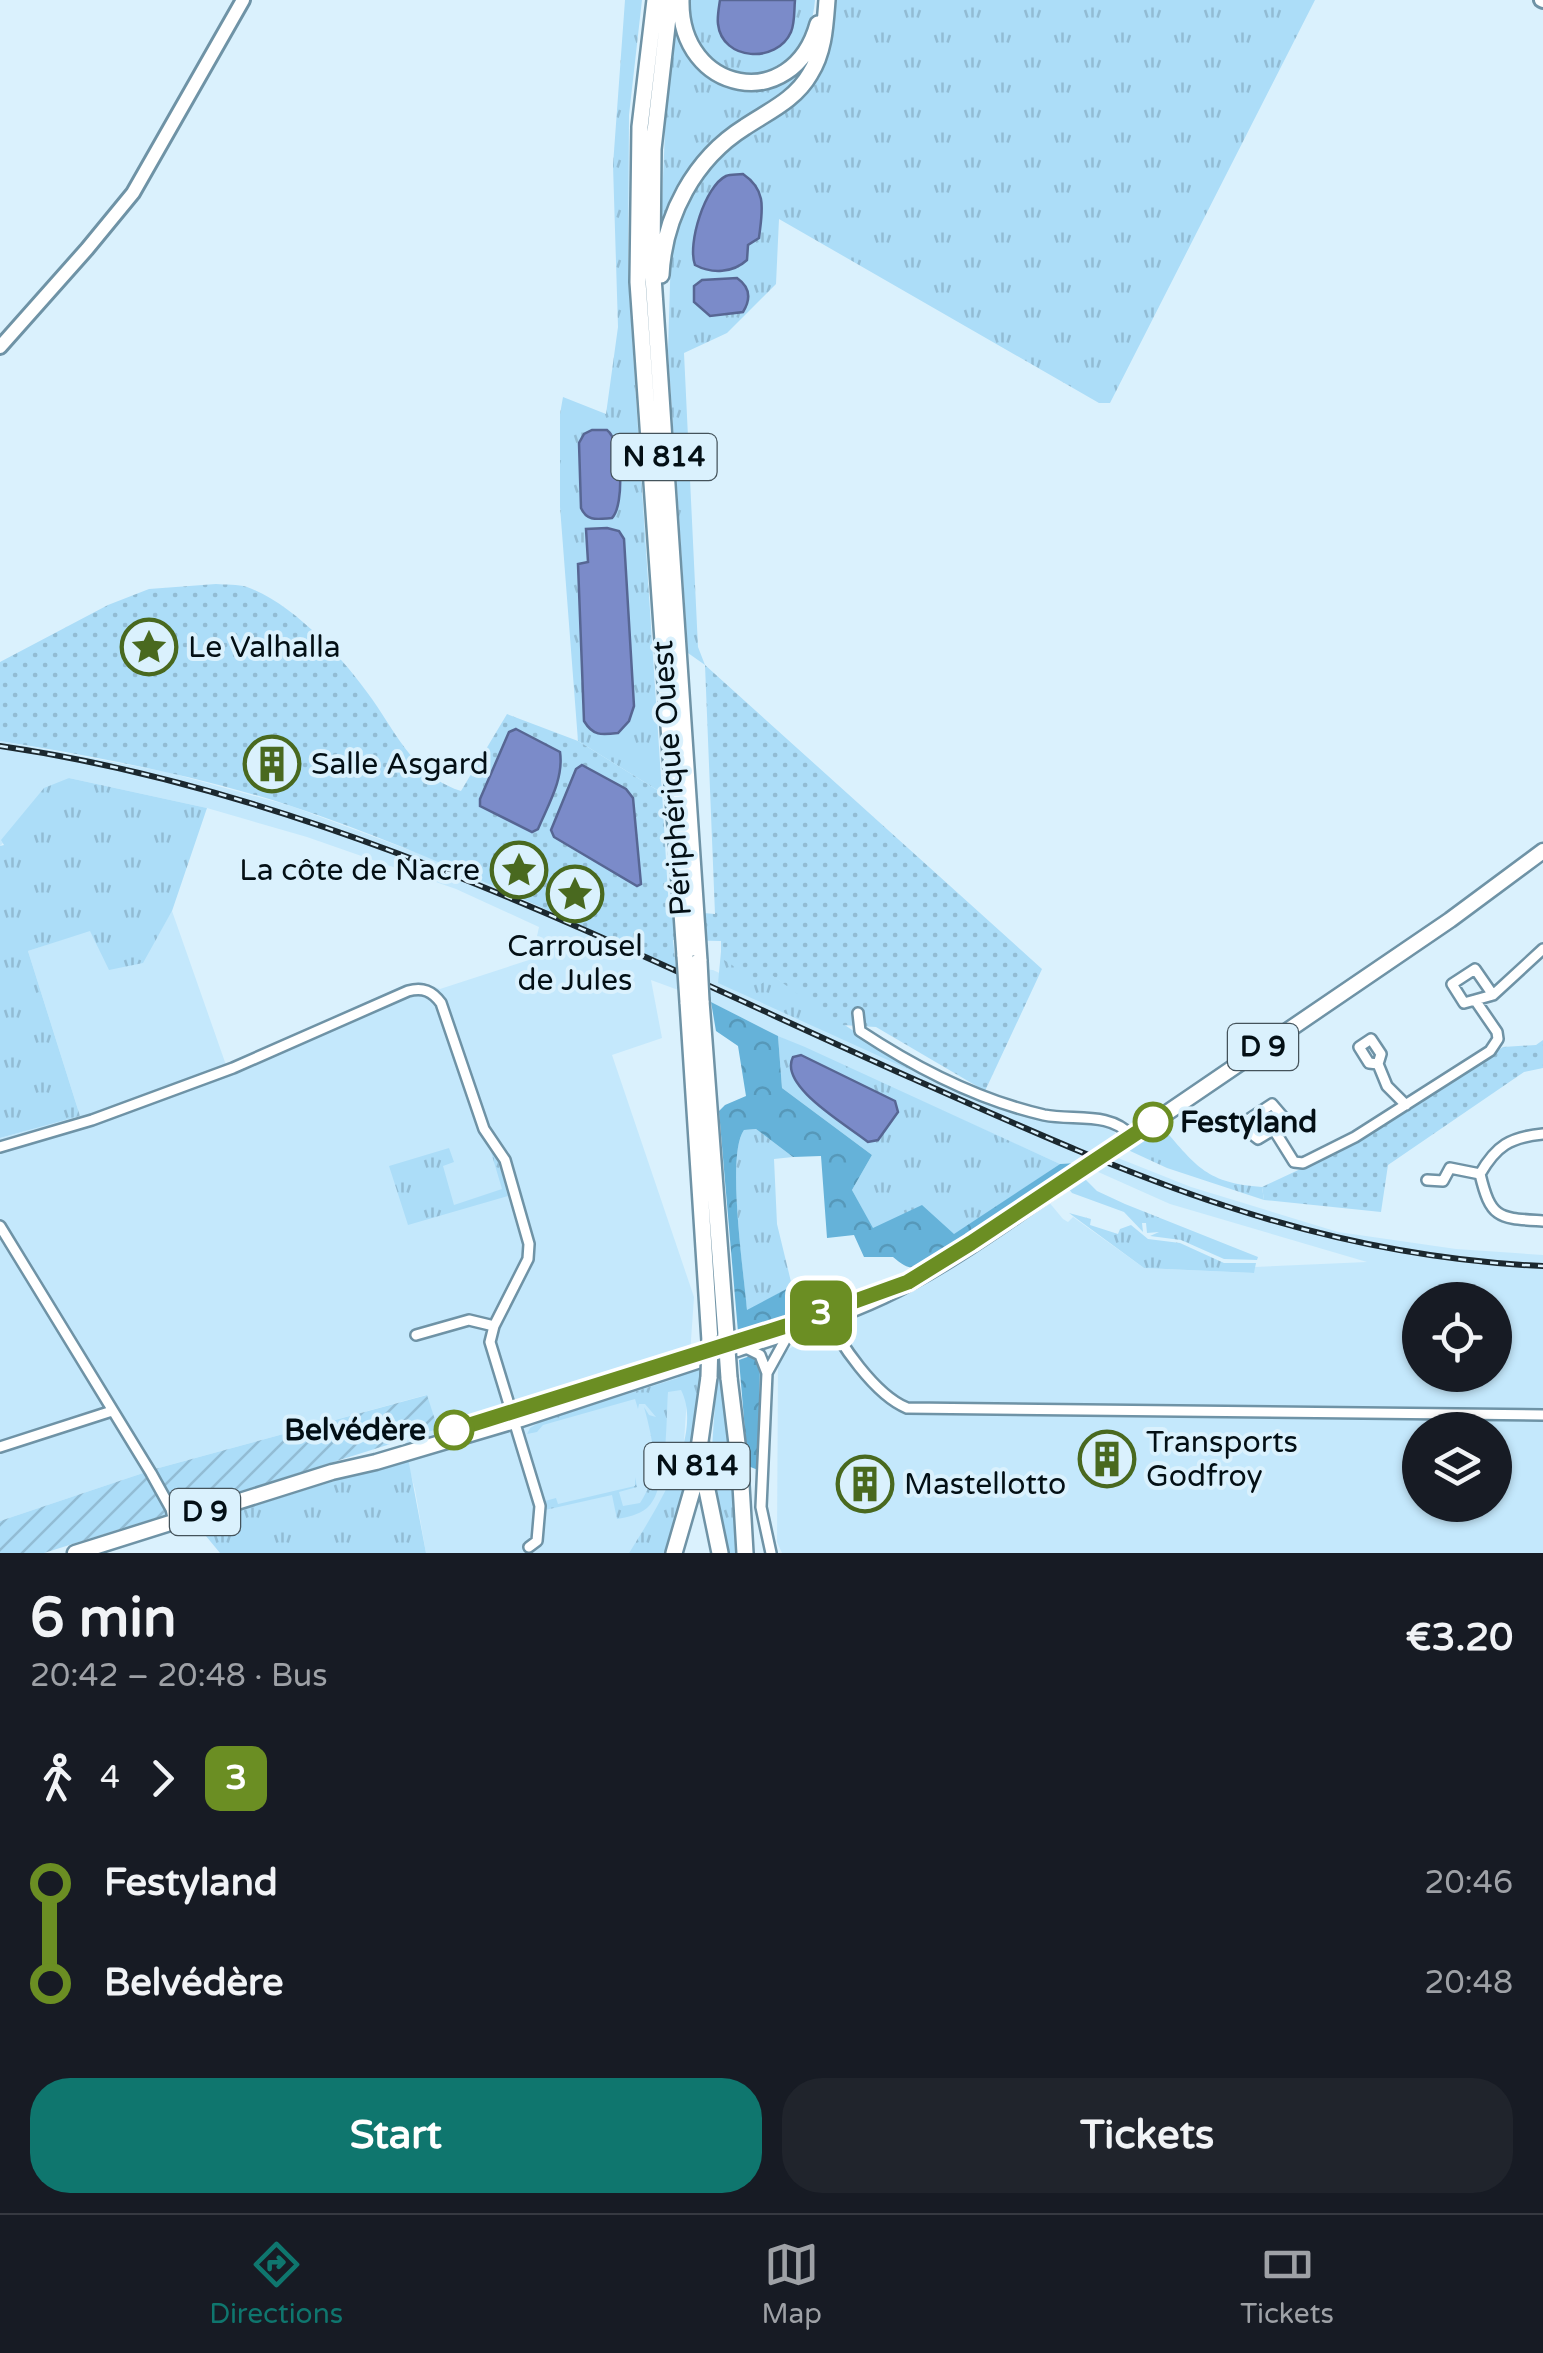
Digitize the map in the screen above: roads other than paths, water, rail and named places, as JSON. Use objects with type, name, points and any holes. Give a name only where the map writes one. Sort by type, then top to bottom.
[{"type":"highway","name":"Périphérique Ouest","points":[[655,0],[640,127],[638,282],[689,912]]},
{"type":"highway","name":"Périphérique Ouest","points":[[670,0],[652,186],[652,262],[694,1001],[729,1345],[745,1553]]},
{"type":"highway","points":[[682,0],[683,27],[698,59],[720,76],[744,82],[776,77],[802,58],[816,33],[824,0]]},
{"type":"highway","points":[[659,384],[662,266],[678,204],[696,174],[723,143],[781,105],[808,78],[821,50],[824,0]]},
{"type":"highway","name":"Périphérique Ouest","points":[[674,1553],[698,1464],[709,1378],[729,1345]]},
{"type":"highway","points":[[709,1378],[707,1490],[720,1553]]},
{"type":"highway","points":[[740,1468],[756,1553]]},
{"type":"main road","points":[[0,346],[87,250],[132,193],[244,0]]},
{"type":"main road","name":"D 9","points":[[511,1417],[848,1310],[908,1282],[1079,1172],[1542,859]]},
{"type":"main road","name":"D 9","points":[[792,1331],[908,1282]]},
{"type":"main road","points":[[729,1345],[792,1331]]},
{"type":"main road","name":"D 9","points":[[75,1553],[332,1472],[372,1455],[655,1376],[729,1345]]},
{"type":"street","points":[[1493,995],[1476,969],[1452,984],[1464,1003],[1493,995],[1543,949]]},
{"type":"street","points":[[0,1147],[108,1114],[233,1068],[408,991],[427,990],[441,1003],[484,1129],[502,1152],[529,1244],[528,1259],[494,1326],[490,1348],[540,1506],[537,1541],[529,1547]]},
{"type":"street","points":[[1274,1130],[1294,1162],[1303,1163],[1355,1137],[1496,1044],[1497,1032],[1475,1000]]},
{"type":"street","points":[[858,1013],[860,1031],[928,1072],[1026,1110],[1115,1122],[1132,1136]]},
{"type":"street","points":[[1378,1064],[1387,1086],[1406,1104]]},
{"type":"street","points":[[1272,1104],[1284,1118],[1274,1130],[1258,1139],[1240,1126],[1272,1104]]},
{"type":"street","points":[[1480,1174],[1497,1147],[1512,1138],[1543,1134]]},
{"type":"street","points":[[1427,1180],[1443,1181],[1450,1168],[1480,1174]]},
{"type":"street","points":[[1480,1174],[1494,1212],[1501,1217],[1543,1221]]},
{"type":"street","points":[[0,1226],[171,1509],[174,1522]]},
{"type":"street","points":[[840,1342],[841,1324],[848,1310]]},
{"type":"street","points":[[826,1315],[840,1342],[897,1404],[922,1410],[1543,1416]]},
{"type":"street","points":[[416,1335],[469,1320],[494,1326]]},
{"type":"street","points":[[769,1369],[792,1331],[815,1330],[840,1342]]},
{"type":"street","points":[[729,1345],[760,1355],[769,1369]]},
{"type":"street","points":[[729,1345],[767,1350],[761,1506],[771,1553]]},
{"type":"street","points":[[0,1447],[112,1411]]},
{"type":"tunnel","points":[[700,1353],[738,1341]]},
{"type":"railway","points":[[0,746],[120,768],[237,799],[352,837],[577,927],[1064,1145],[1217,1203],[1294,1227],[1374,1245],[1456,1259],[1543,1266]]},
{"type":"place","name":"Le Valhalla","points":[[149,647]]},
{"type":"place","name":"Salle Asgard","points":[[272,764]]},
{"type":"place","name":"La côte de Nacre","points":[[519,870]]},
{"type":"place","name":"Carrousel de Jules","points":[[575,894]]},
{"type":"place","name":"Festyland","points":[[1153,1122]]},
{"type":"place","name":"Belvédère","points":[[454,1430]]},
{"type":"place","name":"Transports Godfroy","points":[[1107,1459]]},
{"type":"place","name":"Mastellotto","points":[[865,1484]]}]
